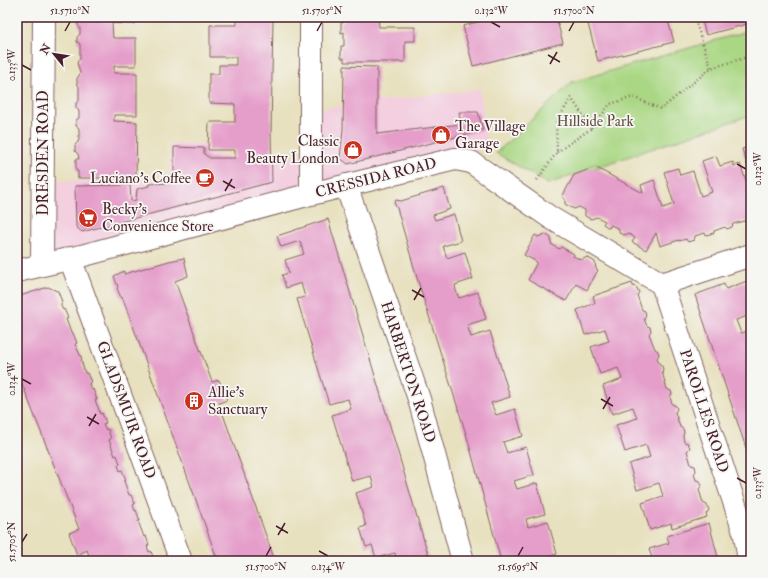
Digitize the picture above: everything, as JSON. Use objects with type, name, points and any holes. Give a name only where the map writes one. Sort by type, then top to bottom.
[{"type":"street","name":"DRESDEN ROAD","points":[[42,264],[44,17]]},
{"type":"street","points":[[311,17],[311,194]]},
{"type":"street","name":"CRESSIDA ROAD","points":[[17,271],[346,185],[455,159],[471,162],[551,218],[662,284]]},
{"type":"street","name":"HARBERTON ROAD","points":[[346,185],[419,399],[463,561]]},
{"type":"street","points":[[662,284],[751,255]]},
{"type":"street","name":"GLADSMUIR ROAD","points":[[70,258],[181,561]]},
{"type":"street","name":"PAROLLES ROAD","points":[[662,284],[748,534],[749,561]]},
{"type":"path","points":[[694,17],[711,68]]},
{"type":"path","points":[[524,198],[557,152],[592,128],[610,104],[633,97],[661,109],[711,68],[751,56]]},
{"type":"path","points":[[557,152],[556,123],[570,98],[592,128]]},
{"type":"shaded area","points":[[480,89],[486,138],[471,162],[42,264],[43,181],[168,180],[171,143],[207,144],[207,152],[235,158],[273,159],[308,156],[309,110]]},
{"type":"green space","name":"Hillside Park","points":[[751,30],[751,115],[548,184],[496,153],[572,82]]},
{"type":"building","points":[[81,17],[135,17],[135,24],[112,23],[113,38],[136,38],[136,66],[114,66],[114,73],[137,73],[137,115],[114,115],[114,121],[137,122],[136,178],[78,178],[78,171],[76,171],[76,159],[79,159],[78,154],[75,151],[75,145],[79,139],[79,128],[76,126],[76,120],[79,118],[79,111],[76,108],[76,103],[79,101],[79,86],[77,84],[77,78],[80,73],[77,62],[80,59],[80,44],[77,42],[77,37],[80,34],[80,28],[77,20]]},
{"type":"building","points":[[237,17],[273,17],[271,134],[272,182],[82,232],[76,227],[75,186],[130,185],[131,201],[136,200],[137,189],[149,186],[148,184],[174,183],[174,147],[204,148],[204,154],[210,158],[235,158],[235,150],[208,150],[209,122],[235,122],[235,104],[209,103],[209,74],[219,74],[219,65],[236,65],[236,57],[210,57],[210,25],[237,25]]},
{"type":"building","points":[[344,17],[378,17],[379,27],[415,27],[415,41],[405,41],[405,62],[344,62],[344,58],[341,58],[341,46],[344,46],[344,32],[341,33],[341,23],[344,22]]},
{"type":"building","points":[[497,17],[556,17],[563,43],[473,66],[463,26]]},
{"type":"building","points":[[598,17],[667,17],[674,42],[598,61],[587,20]]},
{"type":"building","points":[[701,17],[751,17],[751,23],[706,35]]},
{"type":"building","points":[[344,66],[377,67],[377,134],[461,124],[459,112],[478,112],[483,130],[348,164],[340,158],[343,130]]},
{"type":"building","points":[[751,146],[751,176],[742,149]]},
{"type":"building","points":[[716,156],[720,166],[733,162],[734,166],[740,164],[746,181],[751,180],[751,221],[733,224],[732,227],[727,229],[725,227],[714,231],[714,233],[706,235],[705,233],[695,236],[694,240],[688,242],[686,239],[679,240],[660,246],[656,233],[646,250],[632,242],[635,238],[631,235],[619,233],[619,229],[611,225],[609,228],[603,224],[605,221],[597,217],[591,219],[585,216],[585,210],[579,207],[574,209],[565,204],[565,199],[562,197],[574,175],[595,167],[643,193],[641,185],[654,180],[663,208],[674,204],[664,172],[678,168],[680,175],[693,171],[701,196],[712,192],[702,161]]},
{"type":"building","points":[[444,188],[450,209],[433,215],[435,220],[454,214],[461,241],[443,246],[447,258],[465,252],[473,279],[455,285],[456,291],[459,298],[478,292],[486,319],[467,325],[471,337],[490,331],[510,397],[491,403],[496,415],[515,409],[523,436],[503,442],[507,453],[526,447],[534,475],[514,481],[517,489],[537,483],[545,514],[526,519],[528,527],[548,521],[557,554],[538,560],[539,561],[501,561],[467,437],[417,278],[397,208],[394,203],[396,200],[401,201]]},
{"type":"building","points":[[328,219],[430,561],[389,561],[396,558],[395,553],[376,558],[372,545],[366,547],[360,528],[366,526],[356,493],[374,487],[371,476],[352,481],[332,415],[351,409],[348,399],[329,404],[297,299],[305,297],[301,283],[286,288],[282,275],[289,273],[285,260],[304,254],[300,241],[281,247],[277,236]]},
{"type":"building","points":[[545,234],[551,238],[551,244],[559,249],[561,247],[574,254],[573,256],[581,260],[587,257],[595,262],[596,269],[598,270],[587,290],[576,284],[566,301],[528,280],[537,262],[524,255],[535,235],[538,237]]},
{"type":"building","points":[[184,258],[188,276],[175,281],[212,382],[219,380],[227,400],[219,403],[275,561],[218,561],[125,304],[117,288],[118,287],[114,276],[124,271],[124,274]]},
{"type":"building","points":[[747,281],[751,295],[751,315],[736,320],[741,333],[751,330],[751,463],[695,295],[724,284],[726,289]]},
{"type":"building","points":[[632,283],[633,286],[637,288],[639,293],[637,295],[642,310],[645,311],[646,316],[644,319],[647,326],[650,327],[651,331],[649,334],[655,349],[658,351],[659,355],[657,358],[663,369],[662,372],[667,389],[671,391],[672,394],[670,397],[672,404],[676,406],[677,409],[675,412],[680,427],[684,432],[684,442],[688,443],[690,448],[687,451],[691,465],[695,466],[696,471],[694,474],[696,480],[700,481],[702,485],[699,489],[703,503],[707,505],[709,510],[706,514],[707,517],[672,528],[671,523],[650,530],[642,503],[663,496],[659,483],[637,490],[629,464],[650,457],[646,445],[625,452],[616,425],[637,418],[633,407],[612,414],[603,386],[622,379],[618,368],[600,374],[591,347],[609,341],[605,329],[585,335],[577,310],[595,303],[593,296]]},
{"type":"building","points":[[48,287],[58,291],[62,302],[61,306],[68,318],[66,319],[71,333],[73,333],[77,343],[75,344],[82,359],[85,373],[87,373],[91,382],[89,383],[91,390],[93,389],[100,414],[102,413],[106,423],[103,424],[106,430],[108,429],[111,439],[109,440],[115,456],[117,455],[120,464],[118,465],[120,471],[122,470],[129,495],[131,495],[135,504],[133,505],[140,521],[138,521],[144,537],[146,536],[149,545],[147,546],[149,552],[151,551],[154,560],[152,561],[91,561],[87,550],[77,555],[69,533],[79,529],[17,371],[17,297]]},
{"type":"building","points":[[709,523],[719,561],[653,561],[649,549],[669,543],[667,536]]},
{"type":"place","name":"The Village Garage","points":[[441,135]]},
{"type":"place","name":"Classic Beauty London","points":[[353,150]]},
{"type":"place","name":"Luciano's Coffee","points":[[205,178]]},
{"type":"place","name":"Becky's Convenience Store","points":[[88,218]]},
{"type":"place","name":"Allie's Sanctuary","points":[[194,401]]}]
